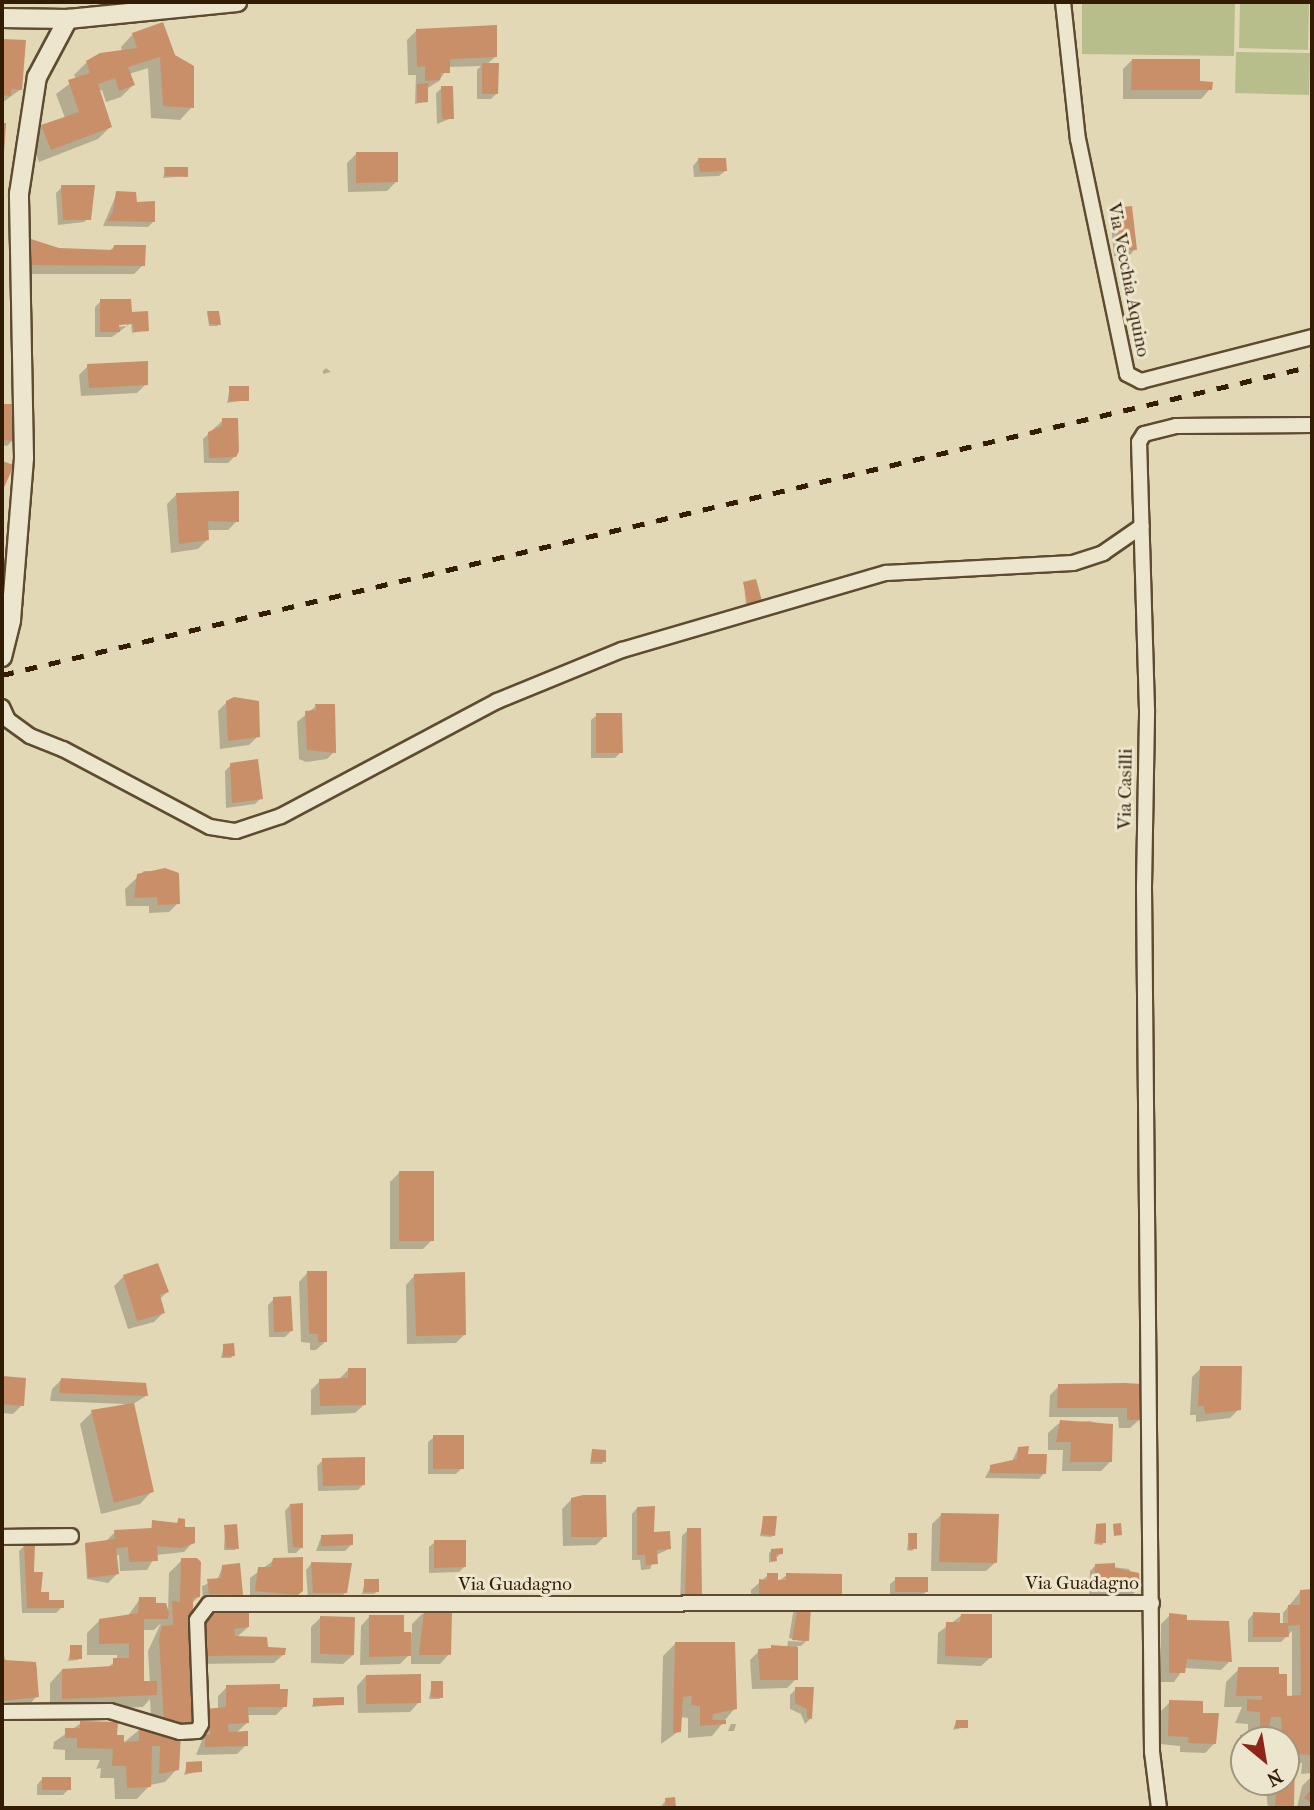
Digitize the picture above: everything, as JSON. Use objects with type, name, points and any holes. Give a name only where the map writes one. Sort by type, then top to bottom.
[{"type":"street","points":[[2,18],[68,19],[237,2]]},
{"type":"street","name":"Via Vecchia Aquino","points":[[1063,2],[1078,139],[1126,374],[1141,381],[1312,337]]},
{"type":"street","points":[[2,657],[11,620],[24,458],[19,194],[37,77],[68,19]]},
{"type":"street","name":"Via Casilli","points":[[1159,1808],[1152,1752],[1142,526],[1139,442],[1144,434],[1176,426],[1312,425]]},
{"type":"street","points":[[2,707],[8,720],[30,736],[63,748],[210,827],[236,831],[281,816],[496,701],[622,650],[886,573],[1073,563],[1103,553],[1142,526]]},
{"type":"street","points":[[2,1537],[71,1535]]},
{"type":"street","name":"Via Guadagno","points":[[2,1712],[110,1711],[180,1732],[197,1731],[201,1724],[197,1620],[209,1604],[1152,1603]]},
{"type":"green space","points":[[1082,2],[1235,2],[1234,56],[1082,54]]},
{"type":"green space","points":[[1240,2],[1309,2],[1308,50],[1239,48]]},
{"type":"green space","points":[[1236,52],[1310,53],[1309,95],[1235,93]]},
{"type":"building","points":[[163,22],[175,55],[194,66],[194,108],[163,106],[160,57],[128,67],[135,85],[119,91],[115,78],[98,84],[112,127],[51,150],[41,125],[79,112],[68,80],[90,73],[86,61],[100,53],[137,48],[132,33]]},
{"type":"building","points":[[497,25],[497,57],[450,59],[450,73],[441,73],[440,80],[425,81],[425,66],[417,67],[416,29]]},
{"type":"building","points":[[2,39],[26,40],[22,90],[11,89],[11,96],[2,95]]},
{"type":"building","points":[[1132,59],[1200,59],[1200,81],[1213,82],[1212,90],[1131,90]]},
{"type":"building","points":[[482,63],[499,63],[498,94],[482,94]]},
{"type":"building","points":[[428,83],[428,102],[417,103],[417,84]]},
{"type":"building","points":[[441,86],[453,86],[454,119],[442,119]]},
{"type":"building","points":[[2,123],[6,123],[4,153],[2,153]]},
{"type":"building","points":[[356,152],[398,152],[398,182],[356,183]]},
{"type":"building","points":[[698,158],[726,158],[727,171],[700,172]]},
{"type":"building","points":[[164,167],[188,167],[188,177],[165,176]]},
{"type":"building","points":[[61,185],[95,185],[91,220],[63,220]]},
{"type":"building","points":[[116,191],[136,192],[137,202],[155,201],[155,222],[107,221],[113,212]]},
{"type":"building","points":[[1132,206],[1137,250],[1119,251],[1115,208]]},
{"type":"building","points":[[31,239],[59,248],[113,250],[114,245],[146,245],[145,266],[27,265]]},
{"type":"building","points":[[100,299],[131,299],[132,312],[148,311],[149,331],[134,332],[133,324],[119,325],[120,332],[100,332]]},
{"type":"building","points":[[207,311],[219,311],[221,325],[210,324]]},
{"type":"building","points":[[148,361],[148,385],[89,388],[87,364]]},
{"type":"building","points":[[229,386],[249,386],[249,401],[229,401]]},
{"type":"building","points":[[2,404],[17,404],[15,441],[2,440]]},
{"type":"building","points":[[222,418],[238,418],[239,451],[236,457],[209,458],[208,432],[222,426]]},
{"type":"building","points":[[2,461],[14,465],[3,490],[2,490]]},
{"type":"building","points":[[239,491],[239,522],[208,521],[209,540],[179,544],[176,493]]},
{"type":"building","points":[[756,579],[762,601],[748,605],[743,582]]},
{"type":"building","points":[[234,697],[259,701],[260,737],[228,741],[226,701]]},
{"type":"building","points":[[315,704],[335,704],[336,753],[307,750],[305,711],[316,710]]},
{"type":"building","points":[[596,713],[622,713],[623,753],[596,753]]},
{"type":"building","points":[[258,759],[263,799],[232,803],[230,763]]},
{"type":"building","points":[[165,868],[179,873],[180,904],[158,905],[157,897],[134,898],[137,874]]},
{"type":"building","points":[[399,1171],[434,1171],[434,1241],[399,1241]]},
{"type":"building","points":[[158,1263],[169,1292],[160,1295],[165,1313],[137,1321],[123,1275]]},
{"type":"building","points":[[307,1271],[327,1271],[327,1342],[318,1342],[318,1334],[309,1334]]},
{"type":"building","points":[[465,1272],[466,1335],[416,1336],[414,1274]]},
{"type":"building","points":[[291,1296],[293,1331],[274,1332],[273,1297]]},
{"type":"building","points":[[234,1343],[235,1356],[223,1357],[223,1344]]},
{"type":"building","points":[[1200,1366],[1242,1366],[1241,1410],[1205,1414],[1204,1406],[1198,1406]]},
{"type":"building","points":[[348,1368],[366,1368],[366,1405],[320,1406],[319,1379],[348,1378]]},
{"type":"building","points":[[2,1376],[26,1378],[24,1406],[2,1404]]},
{"type":"building","points":[[61,1378],[146,1383],[148,1396],[59,1393]]},
{"type":"building","points":[[1058,1384],[1143,1384],[1141,1420],[1127,1420],[1127,1408],[1057,1408]]},
{"type":"building","points":[[134,1403],[154,1492],[114,1503],[91,1410]]},
{"type":"building","points":[[1060,1420],[1113,1424],[1112,1462],[1070,1462],[1071,1442],[1056,1442]]},
{"type":"building","points":[[433,1435],[464,1435],[464,1469],[433,1469]]},
{"type":"building","points":[[1029,1446],[1028,1454],[1047,1454],[1046,1474],[990,1473],[990,1465],[1017,1459],[1018,1447]]},
{"type":"building","points":[[592,1449],[606,1450],[606,1462],[591,1462]]},
{"type":"building","points":[[365,1457],[365,1485],[323,1486],[322,1458]]},
{"type":"building","points":[[606,1495],[607,1537],[571,1537],[571,1498]]},
{"type":"building","points":[[303,1503],[303,1548],[293,1547],[290,1504]]},
{"type":"building","points":[[655,1506],[654,1532],[670,1531],[671,1549],[657,1550],[658,1564],[646,1565],[645,1555],[637,1555],[637,1507]]},
{"type":"building","points":[[941,1513],[999,1514],[997,1563],[939,1562]]},
{"type":"building","points":[[763,1516],[777,1516],[775,1536],[761,1534]]},
{"type":"building","points":[[178,1518],[185,1519],[185,1527],[195,1527],[195,1543],[181,1548],[157,1546],[158,1561],[129,1562],[128,1547],[116,1548],[119,1574],[88,1578],[85,1543],[115,1539],[114,1530],[152,1528],[152,1520],[178,1523]]},
{"type":"building","points":[[1106,1523],[1106,1543],[1096,1543],[1096,1524]]},
{"type":"building","points":[[1121,1523],[1122,1535],[1114,1536],[1113,1524]]},
{"type":"building","points":[[237,1524],[239,1549],[226,1548],[224,1525]]},
{"type":"building","points":[[687,1528],[701,1528],[702,1598],[685,1598]]},
{"type":"building","points":[[908,1533],[917,1533],[917,1549],[909,1549]]},
{"type":"building","points":[[353,1534],[353,1545],[321,1546],[321,1535]]},
{"type":"building","points":[[434,1540],[466,1540],[466,1567],[434,1568]]},
{"type":"building","points":[[24,1543],[35,1544],[34,1572],[43,1572],[41,1592],[49,1592],[49,1600],[64,1600],[64,1608],[27,1608]]},
{"type":"building","points":[[783,1548],[783,1554],[776,1554],[777,1561],[771,1562],[771,1549]]},
{"type":"building","points":[[303,1557],[303,1591],[298,1595],[255,1591],[258,1567],[271,1567],[273,1558]]},
{"type":"building","points":[[181,1558],[197,1558],[201,1562],[200,1597],[193,1598],[193,1620],[189,1621],[192,1723],[164,1723],[159,1638],[162,1626],[173,1625],[172,1601],[180,1602]]},
{"type":"building","points":[[311,1562],[352,1563],[347,1593],[313,1593]]},
{"type":"building","points":[[240,1563],[243,1595],[209,1594],[207,1579],[221,1578],[222,1565]]},
{"type":"building","points":[[1115,1563],[1115,1568],[1139,1573],[1140,1589],[1094,1592],[1095,1564]]},
{"type":"building","points":[[767,1573],[778,1573],[778,1580],[786,1580],[786,1573],[842,1574],[842,1596],[759,1594],[759,1579],[767,1580]]},
{"type":"building","points":[[895,1577],[928,1577],[928,1592],[895,1592]]},
{"type":"building","points":[[364,1579],[379,1579],[379,1592],[364,1592]]},
{"type":"building","points":[[1312,1589],[1312,1765],[1310,1755],[1300,1754],[1300,1726],[1282,1726],[1281,1717],[1271,1717],[1269,1726],[1260,1726],[1260,1712],[1247,1711],[1247,1699],[1262,1700],[1262,1696],[1236,1696],[1238,1667],[1279,1667],[1279,1674],[1287,1674],[1287,1696],[1301,1695],[1300,1625],[1288,1626],[1289,1637],[1253,1637],[1253,1612],[1280,1613],[1280,1623],[1288,1623],[1288,1605],[1300,1605],[1300,1590]]},
{"type":"building","points":[[139,1597],[156,1597],[156,1603],[166,1603],[169,1613],[168,1619],[144,1619],[144,1681],[157,1681],[157,1695],[62,1699],[62,1669],[113,1666],[113,1658],[129,1658],[129,1643],[99,1644],[99,1619],[138,1613]]},
{"type":"building","points":[[798,1606],[811,1606],[809,1641],[792,1640]]},
{"type":"building","points":[[249,1610],[249,1627],[234,1629],[235,1636],[267,1637],[268,1647],[286,1648],[285,1655],[204,1656],[204,1613]]},
{"type":"building","points":[[424,1610],[452,1611],[451,1655],[419,1655]]},
{"type":"building","points":[[1169,1613],[1187,1615],[1187,1620],[1229,1621],[1232,1662],[1187,1659],[1185,1673],[1169,1673]]},
{"type":"building","points":[[961,1614],[992,1614],[992,1658],[945,1656],[946,1622],[960,1622]]},
{"type":"building","points":[[369,1615],[404,1615],[404,1632],[411,1632],[411,1656],[369,1657]]},
{"type":"building","points":[[320,1616],[355,1617],[354,1655],[320,1654]]},
{"type":"building","points":[[675,1642],[735,1642],[737,1709],[713,1714],[712,1720],[726,1720],[726,1724],[700,1726],[700,1706],[691,1705],[692,1696],[683,1697],[681,1732],[673,1733]]},
{"type":"building","points":[[70,1645],[82,1645],[82,1659],[70,1659]]},
{"type":"building","points":[[771,1645],[798,1647],[798,1680],[760,1680],[758,1649],[771,1648]]},
{"type":"building","points":[[2,1646],[5,1660],[36,1662],[39,1697],[2,1701]]},
{"type":"building","points":[[421,1674],[421,1703],[366,1704],[366,1675]]},
{"type":"building","points":[[431,1681],[443,1681],[443,1698],[431,1697]]},
{"type":"building","points":[[280,1684],[280,1689],[288,1689],[287,1707],[248,1707],[249,1723],[228,1724],[229,1732],[248,1731],[248,1746],[205,1747],[205,1734],[211,1735],[205,1709],[226,1707],[226,1685]]},
{"type":"building","points":[[795,1687],[814,1687],[812,1719],[807,1718],[807,1709],[795,1703]]},
{"type":"building","points":[[344,1697],[344,1705],[313,1706],[313,1698]]},
{"type":"building","points":[[1169,1700],[1203,1701],[1203,1713],[1219,1713],[1216,1744],[1188,1743],[1189,1737],[1168,1736]]},
{"type":"building","points":[[956,1720],[968,1720],[968,1728],[955,1728]]},
{"type":"building","points":[[80,1721],[118,1722],[117,1735],[124,1735],[124,1742],[139,1741],[139,1728],[181,1734],[179,1770],[159,1774],[160,1746],[152,1746],[151,1787],[127,1788],[126,1766],[112,1766],[113,1749],[77,1748],[77,1738],[65,1738],[65,1728],[80,1728]]},
{"type":"building","points":[[202,1761],[202,1772],[186,1773],[186,1762]]},
{"type":"building","points":[[42,1777],[71,1777],[71,1790],[42,1790]]},
{"type":"building","points":[[1312,1788],[1312,1803],[1304,1798]]},
{"type":"building","points":[[1276,1796],[1294,1796],[1294,1808],[1275,1808]]},
{"type":"building","points":[[675,1797],[676,1808],[666,1808],[665,1798]]},
{"type":"railway","points":[[2,675],[1312,366]]}]
